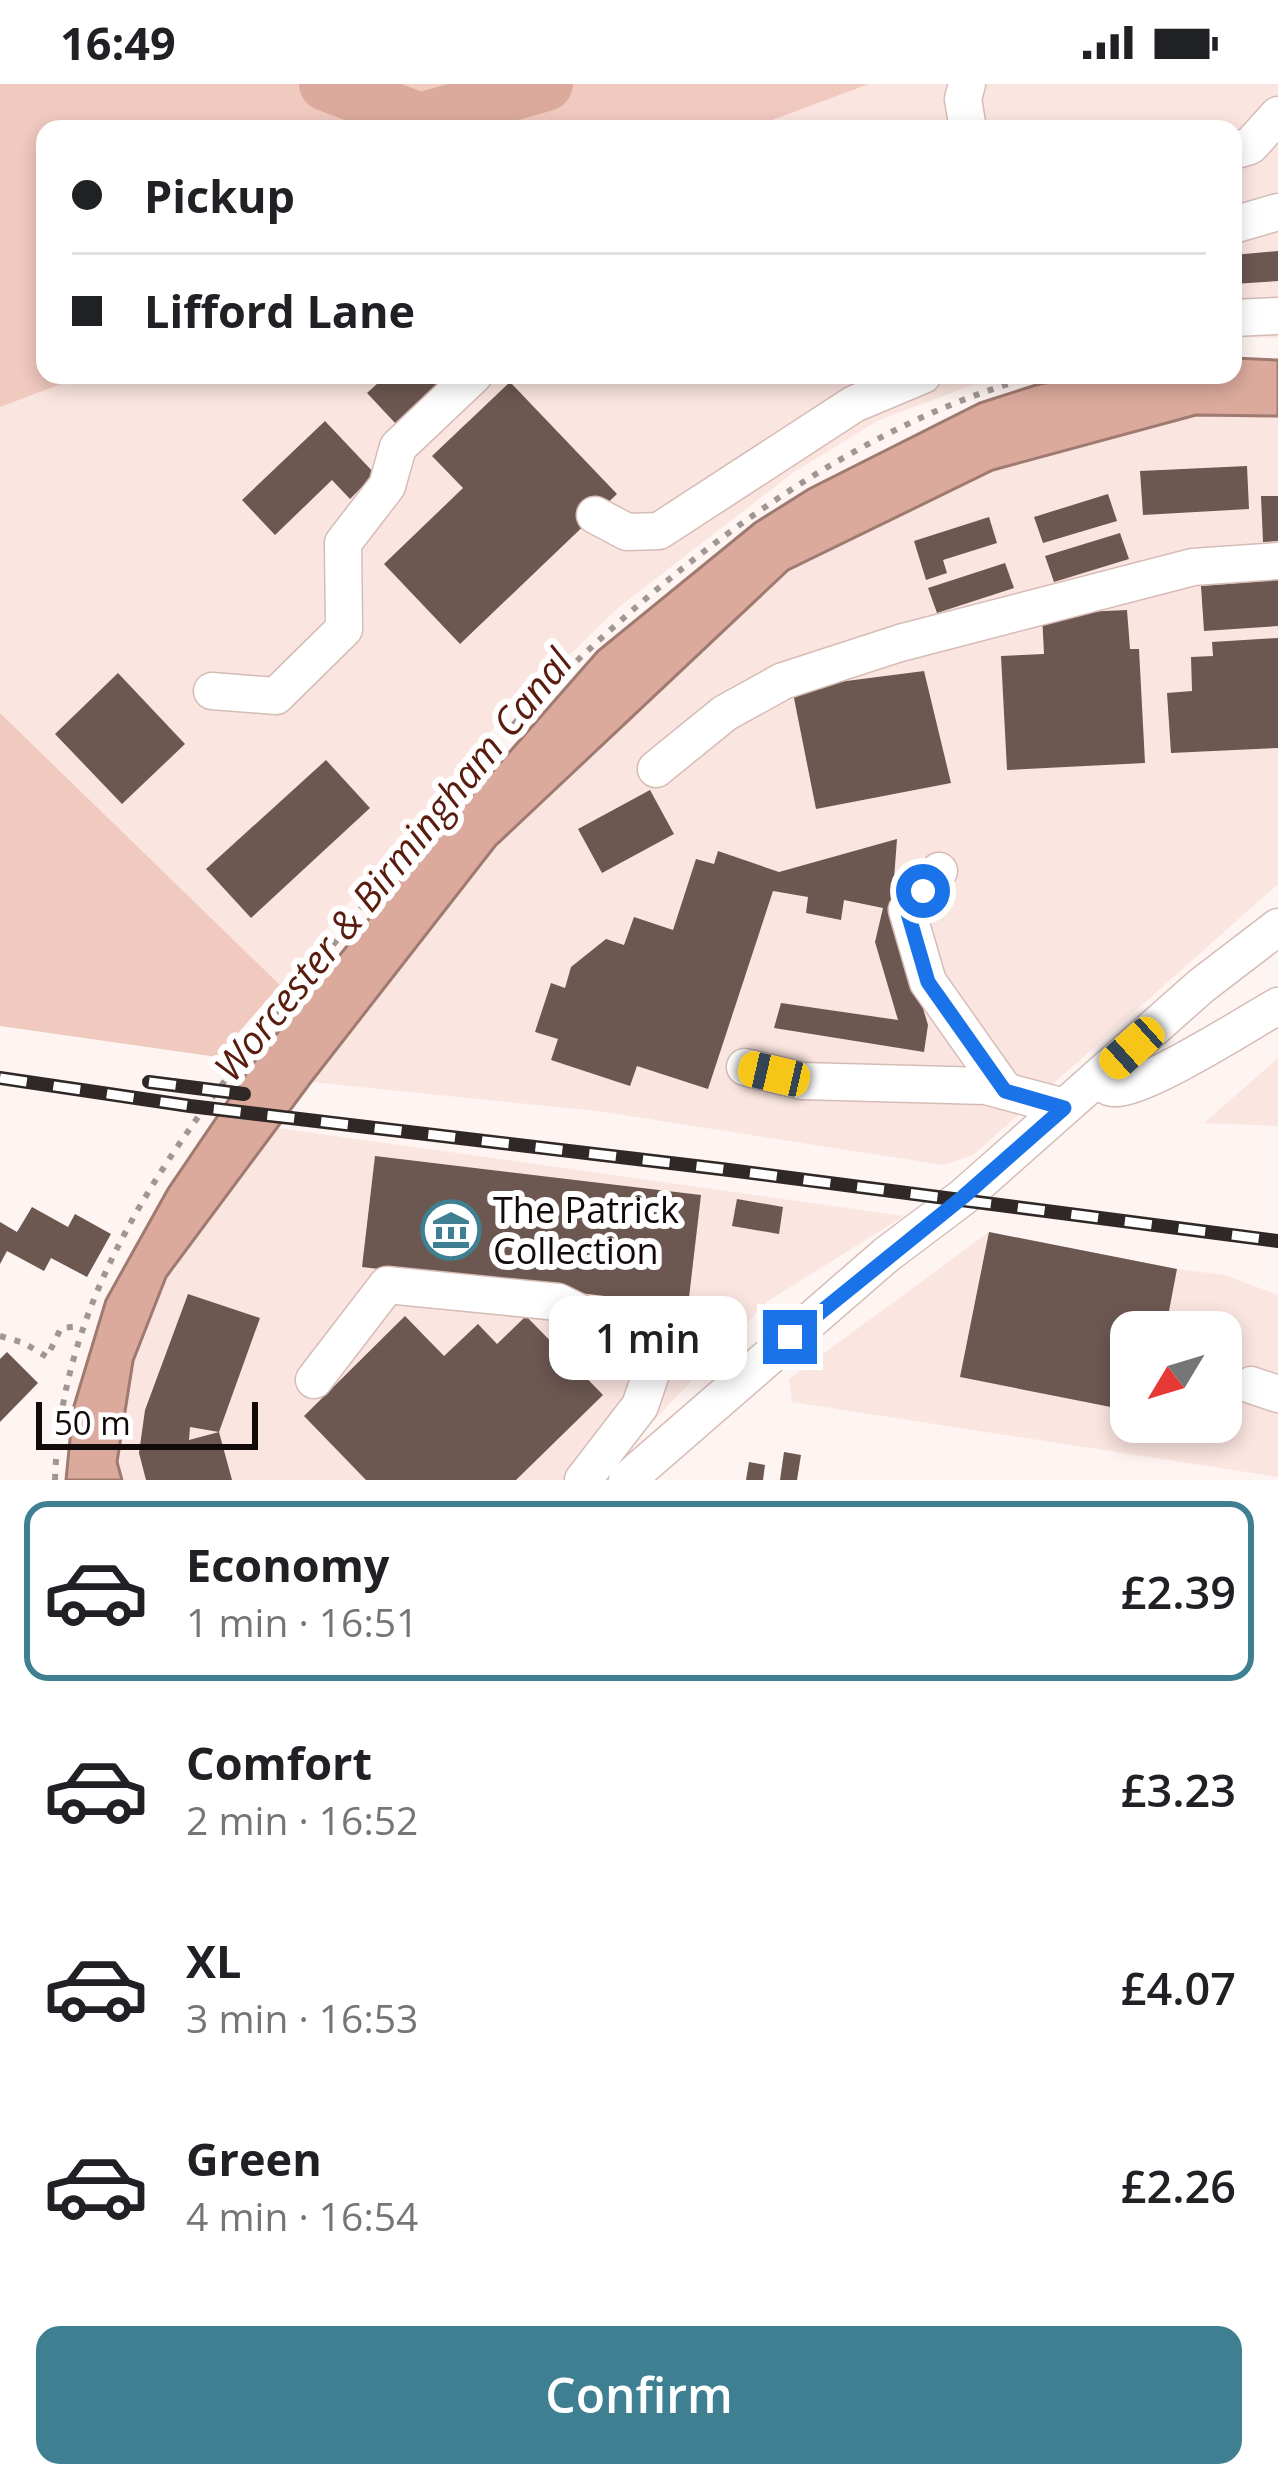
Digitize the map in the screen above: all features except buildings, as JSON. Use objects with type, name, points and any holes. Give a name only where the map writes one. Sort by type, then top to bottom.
[{"type":"street","points":[[967,84],[967,120]]},
{"type":"street","points":[[1242,148],[1250,146],[1278,115]]},
{"type":"street","points":[[1242,222],[1278,212]]},
{"type":"street","points":[[1242,318],[1278,316]]},
{"type":"street","points":[[212,691],[276,696],[344,629],[343,542],[387,486],[398,447],[464,384]]},
{"type":"street","points":[[595,515],[627,532],[659,531],[854,404],[902,384]]},
{"type":"street","points":[[656,769],[725,713],[783,681],[880,649],[1193,567],[1278,561]]},
{"type":"street","points":[[939,871],[907,910],[928,982],[1005,1091]]},
{"type":"street","points":[[627,1480],[886,1255],[963,1197],[1201,986],[1278,927]]},
{"type":"street","points":[[1098,1078],[1108,1088],[1149,1078],[1278,1006]]},
{"type":"street","points":[[745,1067],[802,1081],[986,1086],[1064,1108]]},
{"type":"street","points":[[314,1380],[387,1285],[558,1302],[599,1322],[619,1316],[658,1353],[640,1406],[583,1480]]},
{"type":"path","points":[[55,1480],[61,1414],[81,1326],[118,1243],[162,1168],[238,1060],[427,822],[598,640],[755,514],[918,419],[1003,384]]},
{"type":"path","points":[[0,1336],[47,1357],[61,1328],[81,1326]]},
{"type":"shaded area","points":[[0,84],[869,84],[772,120],[36,120],[36,384],[61,384],[0,407]]},
{"type":"shaded area","points":[[859,84],[1278,84],[1278,338],[1242,337],[1242,120],[760,120]]},
{"type":"shaded area","points":[[1242,358],[1278,360],[1278,416],[1196,415],[993,470],[788,570],[495,846],[166,1277],[133,1361],[117,1462],[122,1480],[66,1480],[73,1409],[106,1300],[168,1189],[257,1058],[429,844],[598,651],[755,523],[809,489],[980,403],[1036,385],[1242,384]]},
{"type":"shaded area","points":[[59,384],[976,384],[879,420],[794,472],[619,607],[493,729],[280,985],[0,713],[0,406]]},
{"type":"shaded area","points":[[1196,415],[1278,416],[1278,884],[973,1155],[943,1165],[597,1111],[311,1082],[495,846],[788,570],[993,470]]},
{"type":"shaded area","points":[[0,713],[280,985],[217,1057],[0,1026]]},
{"type":"shaded area","points":[[1278,1058],[1278,1126],[1204,1123]]},
{"type":"shaded area","points":[[278,1128],[904,1216],[768,1301],[597,1480],[122,1480],[117,1462],[133,1361],[166,1277]]},
{"type":"shaded area","points":[[989,1232],[1225,1275],[1278,1295],[1278,1477],[792,1402],[789,1379]]},
{"type":"waterway","points":[[326,84],[420,120],[546,84]]},
{"type":"railway","points":[[0,1078],[190,1106],[1278,1241]]},
{"type":"railway","points":[[149,1082],[244,1094]]},
{"type":"place","name":"The Patrick Collection","points":[[451,1230]]},
{"type":"route","points":[[790,1337],[1064,1108],[1005,1091],[928,982],[907,910],[923,891]]},
{"type":"water label","name":"Worcester & Birmingham Canal","points":[[392,864]]}]
